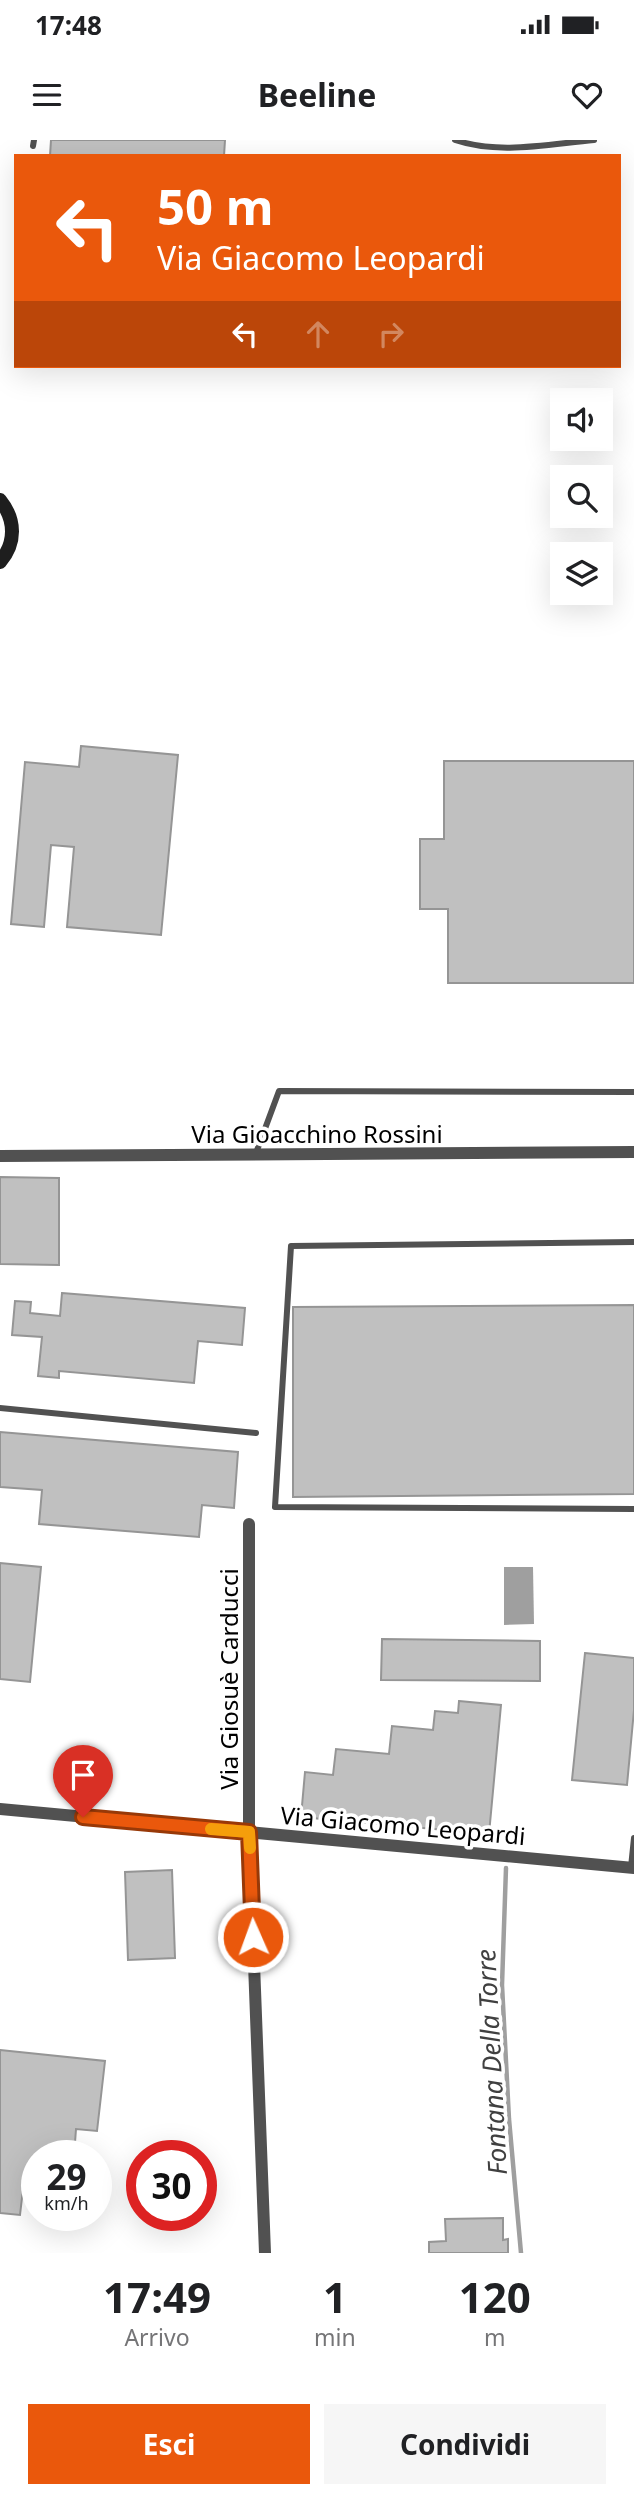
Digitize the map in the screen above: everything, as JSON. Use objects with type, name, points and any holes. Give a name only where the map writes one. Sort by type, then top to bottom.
[{"type":"main road","points":[[0,500],[7,509],[13,527],[12,542],[0,562]]},
{"type":"street","name":"Via Gioacchino Rossini","points":[[0,1156],[634,1152]]},
{"type":"street","name":"Via Giosuè Carducci","points":[[249,1524],[249,1832],[265,2253]]},
{"type":"street","name":"Via Giacomo Leopardi","points":[[0,1809],[633,1868]]},
{"type":"lane","points":[[455,140],[492,147],[526,147],[594,140]]},
{"type":"lane","points":[[255,1154],[279,1091],[634,1092]]},
{"type":"lane","points":[[634,1242],[291,1247],[275,1507],[634,1509]]},
{"type":"lane","points":[[0,1408],[256,1433]]},
{"type":"lane","points":[[633,1868],[634,1838]]},
{"type":"shaded area","points":[[504,1567],[533,1567],[534,1624],[504,1625]]},
{"type":"building","points":[[51,140],[225,140],[224,154],[50,154]]},
{"type":"building","points":[[81,746],[178,755],[161,935],[67,927],[74,847],[51,845],[44,927],[11,924],[25,762],[79,767]]},
{"type":"building","points":[[444,761],[634,761],[634,983],[448,983],[448,909],[420,909],[420,839],[444,839]]},
{"type":"building","points":[[0,1177],[59,1178],[59,1265],[0,1264]]},
{"type":"building","points":[[62,1293],[245,1308],[242,1345],[198,1341],[194,1383],[59,1371],[59,1378],[38,1376],[42,1337],[12,1335],[15,1301],[31,1302],[30,1313],[60,1316]]},
{"type":"building","points":[[634,1305],[634,1494],[293,1497],[293,1307]]},
{"type":"building","points":[[0,1432],[238,1452],[234,1508],[202,1505],[199,1537],[39,1524],[42,1490],[0,1487]]},
{"type":"building","points":[[0,1563],[41,1567],[30,1682],[0,1679]]},
{"type":"building","points":[[382,1639],[540,1641],[540,1681],[381,1680]]},
{"type":"building","points":[[585,1653],[634,1658],[634,1710],[627,1785],[572,1780]]},
{"type":"building","points":[[459,1701],[501,1705],[489,1834],[301,1817],[305,1772],[333,1775],[336,1749],[389,1754],[392,1726],[433,1730],[435,1711],[458,1713]]},
{"type":"building","points":[[172,1870],[175,1958],[128,1960],[125,1872]]},
{"type":"building","points":[[0,2050],[105,2061],[97,2131],[76,2129],[75,2140],[21,2140],[20,2215],[0,2213]]},
{"type":"building","points":[[503,2218],[503,2240],[508,2239],[508,2253],[429,2253],[429,2242],[446,2241],[445,2219]]},
{"type":"waterway","name":"Fontana Della Torre","points":[[506,1868],[502,1985],[509,2119],[521,2253]]},
{"type":"slow traffic","points":[[211,1829],[249,1832],[250,1848]]},
{"type":"route","points":[[83,1817],[249,1832],[253,1937]]}]
